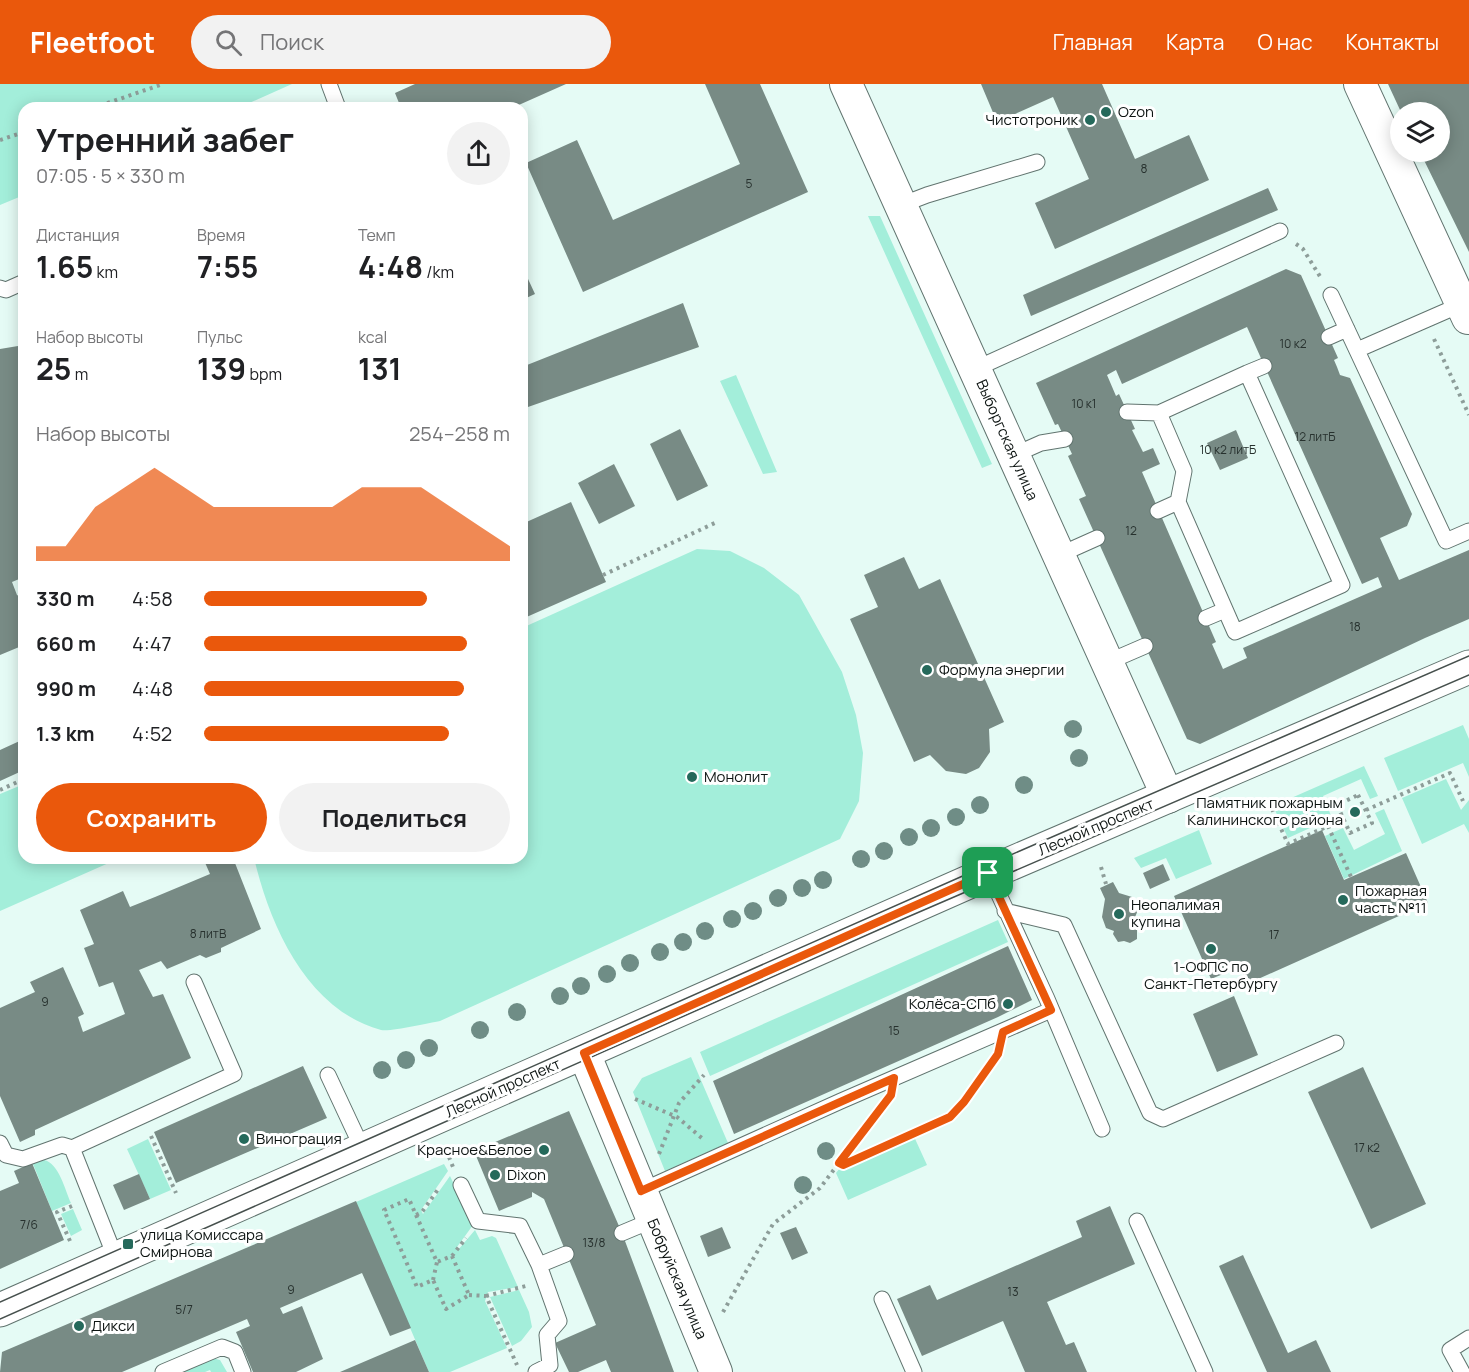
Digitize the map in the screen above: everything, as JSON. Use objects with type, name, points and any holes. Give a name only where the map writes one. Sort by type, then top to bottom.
[{"type":"main road","name":"Лесной проспект","points":[[0,1310],[988,873],[1469,667]]},
{"type":"street","name":"Выборгская улица","points":[[846,84],[1168,797]]},
{"type":"street","points":[[1360,84],[1466,315]]},
{"type":"street","name":"Бобруйская улица","points":[[584,1053],[716,1372]]},
{"type":"lane","points":[[329,84],[336,102]]},
{"type":"lane","points":[[901,205],[1037,162]]},
{"type":"lane","points":[[975,369],[1280,231]]},
{"type":"lane","points":[[0,288],[6,290],[18,285]]},
{"type":"lane","points":[[1330,295],[1446,541],[1469,531]]},
{"type":"lane","points":[[1357,350],[1425,320],[1466,315]]},
{"type":"lane","points":[[1329,337],[1347,329]]},
{"type":"lane","points":[[1127,412],[1159,413],[1264,366]]},
{"type":"lane","points":[[1159,413],[1184,471],[1178,502],[1235,632],[1342,585],[1247,373]]},
{"type":"lane","points":[[1014,455],[1041,443],[1065,439]]},
{"type":"lane","points":[[1158,510],[1178,502]]},
{"type":"lane","points":[[1059,555],[1097,538]]},
{"type":"lane","points":[[1206,618],[1225,610]]},
{"type":"lane","points":[[1108,663],[1145,646]]},
{"type":"lane","points":[[988,873],[1051,1010],[1102,1129]]},
{"type":"lane","points":[[1005,911],[1064,925],[1150,1113],[1163,1119],[1336,1042]]},
{"type":"lane","points":[[0,1143],[6,1155],[22,1159],[62,1145],[72,1148],[234,1074],[194,982]]},
{"type":"lane","points":[[641,1191],[1051,1010]]},
{"type":"lane","points":[[328,1075],[363,1150]]},
{"type":"lane","points":[[72,1148],[116,1259]]},
{"type":"lane","points":[[461,1185],[478,1221],[520,1226],[542,1273],[559,1321],[547,1335],[546,1370]]},
{"type":"lane","points":[[622,1233],[653,1220]]},
{"type":"lane","points":[[1137,1221],[1205,1372]]},
{"type":"lane","points":[[542,1273],[566,1254]]},
{"type":"lane","points":[[882,1299],[914,1372]]},
{"type":"lane","points":[[1462,1372],[1450,1350],[1469,1338]]},
{"type":"lane","points":[[163,1372],[222,1347],[235,1352],[243,1372]]},
{"type":"path","points":[[110,102],[163,84]]},
{"type":"path","points":[[0,140],[18,134]]},
{"type":"path","points":[[1280,231],[1303,249],[1330,295]]},
{"type":"path","points":[[1425,320],[1469,415]]},
{"type":"path","points":[[603,575],[717,522]]},
{"type":"path","points":[[1366,810],[1450,773],[1463,801]]},
{"type":"path","points":[[0,790],[18,782]]},
{"type":"path","points":[[1358,795],[1366,810],[1372,822],[1350,833],[1337,805],[1358,795]]},
{"type":"path","points":[[1272,809],[1288,844],[1344,819]]},
{"type":"path","points":[[1328,826],[1351,877]]},
{"type":"path","points":[[1101,867],[1106,884]]},
{"type":"path","points":[[839,1163],[843,1165],[950,1117],[964,1102],[998,1054],[1003,1032]]},
{"type":"path","points":[[656,1162],[679,1103],[704,1075]]},
{"type":"path","points":[[718,1321],[774,1224],[820,1188],[891,1095],[894,1078]]},
{"type":"path","points":[[629,1096],[674,1116],[723,1155]]},
{"type":"path","points":[[142,1116],[176,1192]]},
{"type":"path","points":[[449,1174],[454,1167]]},
{"type":"path","points":[[416,1215],[422,1212],[442,1183]]},
{"type":"path","points":[[70,1241],[57,1212],[92,1197]]},
{"type":"path","points":[[433,1280],[417,1287],[384,1210],[409,1199],[437,1262],[433,1280],[446,1309],[470,1295],[486,1296],[519,1289],[542,1273]]},
{"type":"path","points":[[437,1262],[452,1256],[470,1295]]},
{"type":"path","points":[[486,1296],[520,1372]]},
{"type":"green space","points":[[0,84],[292,84],[252,102],[18,102],[18,198],[0,205]]},
{"type":"green space","points":[[868,216],[880,216],[992,464],[982,468]]},
{"type":"green space","points":[[736,375],[777,472],[763,474],[720,381]]},
{"type":"green space","name":"Монолит","points":[[697,549],[730,551],[764,568],[799,595],[842,672],[856,715],[863,753],[859,801],[840,839],[440,1021],[401,1029],[381,1030],[355,1020],[332,1004],[313,985],[296,962],[270,911],[256,864],[528,864],[528,625]]},
{"type":"green space","points":[[1463,725],[1469,739],[1469,777],[1463,763],[1398,791],[1384,758]]},
{"type":"green space","points":[[1364,766],[1378,796],[1370,799],[1361,779],[1323,796],[1332,818],[1288,838],[1273,806]]},
{"type":"green space","points":[[1446,779],[1461,810],[1469,800],[1469,833],[1464,824],[1422,844],[1402,798]]},
{"type":"green space","points":[[18,786],[18,864],[106,864],[0,911],[0,794]]},
{"type":"green space","points":[[1384,809],[1402,851],[1344,879],[1325,836],[1343,828],[1354,850],[1385,834],[1375,813]]},
{"type":"green space","points":[[1199,830],[1212,864],[1176,879],[1166,858],[1141,868],[1134,858]]},
{"type":"green space","points":[[998,920],[1008,942],[710,1076],[700,1052]]},
{"type":"green space","points":[[691,1057],[728,1143],[665,1171],[633,1092],[642,1078]]},
{"type":"green space","points":[[911,1130],[927,1165],[848,1200],[836,1173],[848,1158]]},
{"type":"green space","points":[[148,1139],[171,1190],[150,1199],[127,1149]]},
{"type":"green space","points":[[44,1160],[58,1171],[71,1203],[52,1211],[33,1164]]},
{"type":"green space","points":[[444,1164],[448,1171],[421,1210],[423,1214],[450,1176],[473,1225],[457,1247],[458,1250],[475,1230],[480,1240],[492,1236],[496,1238],[518,1287],[488,1292],[485,1301],[507,1348],[450,1372],[429,1372],[356,1202]]},
{"type":"green space","points":[[73,1209],[82,1230],[71,1236],[61,1214]]},
{"type":"green space","points":[[519,1290],[529,1312],[532,1327],[521,1341],[512,1346],[490,1297]]},
{"type":"green space","points":[[212,1358],[220,1360],[227,1372],[211,1372],[210,1370],[180,1372]]},
{"type":"building","points":[[415,84],[566,84],[526,102],[399,102],[395,93]]},
{"type":"building","points":[[705,84],[760,84],[808,192],[583,292],[528,168],[528,162],[577,140],[613,220],[740,164]]},
{"type":"building","points":[[981,84],[1102,84],[1135,159],[1189,135],[1209,180],[1055,249],[1035,203],[1089,179],[1053,97],[997,122]]},
{"type":"building","points":[[1388,84],[1469,84],[1469,252],[1425,162],[1450,162],[1450,102],[1396,102]]},
{"type":"building","points":[[1268,188],[1278,210],[1031,316],[1023,295]]},
{"type":"building","points":[[1286,269],[1301,275],[1338,358],[1334,360],[1340,375],[1350,378],[1412,514],[1407,526],[1380,538],[1399,580],[1469,550],[1469,619],[1200,744],[1187,739],[1079,499],[1086,496],[1068,456],[1072,454],[1058,424],[1055,425],[1036,383]],"holes":[[[1247,327],[1362,584],[1378,577],[1382,587],[1243,648],[1247,658],[1223,669],[1212,644],[1216,642],[1142,472],[1160,464],[1153,448],[1143,452],[1119,394],[1116,396],[1107,375],[1116,370],[1122,384]]]},
{"type":"building","points":[[528,279],[535,294],[528,297]]},
{"type":"building","points":[[683,303],[699,347],[528,407],[528,365]]},
{"type":"building","points":[[18,346],[18,580],[12,582],[18,596],[18,648],[0,655],[0,349]]},
{"type":"building","points":[[680,429],[708,486],[677,501],[650,444]]},
{"type":"building","points":[[1236,430],[1248,458],[1220,470],[1207,443]]},
{"type":"building","points":[[614,464],[635,506],[599,524],[578,483]]},
{"type":"building","points":[[571,502],[606,582],[528,616],[528,521]]},
{"type":"building","name":"Формула энергии","points":[[904,557],[919,589],[940,579],[1004,722],[989,729],[990,752],[979,768],[966,774],[946,771],[930,755],[914,762],[850,619],[878,607],[864,575]]},
{"type":"building","points":[[18,742],[18,773],[0,781],[0,750]]},
{"type":"building","points":[[1322,830],[1344,880],[1406,853],[1428,903],[1247,984],[1240,967],[1211,979],[1174,896]]},
{"type":"building","points":[[206,864],[235,864],[261,929],[221,948],[221,952],[206,958],[200,955],[167,969],[161,961],[139,970],[153,997],[163,994],[191,1058],[35,1130],[35,1135],[20,1142],[0,1096],[0,1008],[35,992],[30,982],[63,967],[84,1014],[78,1017],[83,1032],[125,1014],[113,982],[99,987],[84,948],[94,944],[80,910],[123,891],[130,907],[210,874]]},
{"type":"building","points":[[1163,864],[1170,880],[1150,889],[1143,873]]},
{"type":"building","name":"Неопалимая купина","points":[[1113,882],[1119,893],[1132,897],[1138,910],[1133,922],[1137,930],[1137,939],[1130,943],[1118,942],[1113,934],[1114,931],[1106,928],[1102,917],[1105,899],[1100,888]]},
{"type":"building","points":[[1008,946],[1032,1000],[734,1134],[713,1081]]},
{"type":"building","points":[[1234,996],[1258,1055],[1217,1072],[1193,1014]]},
{"type":"building","points":[[303,1066],[327,1118],[176,1183],[154,1132]]},
{"type":"building","points":[[1363,1067],[1426,1204],[1371,1229],[1308,1092]]},
{"type":"building","points":[[569,1111],[622,1233],[674,1372],[611,1372],[606,1360],[578,1372],[569,1372],[555,1343],[596,1325],[544,1199],[532,1192],[532,1197],[499,1211],[474,1151]]},
{"type":"building","points":[[32,1163],[64,1240],[0,1269],[0,1191],[19,1183],[14,1171]]},
{"type":"building","points":[[139,1174],[150,1199],[124,1210],[113,1185]]},
{"type":"building","points":[[356,1201],[411,1328],[390,1336],[362,1273],[280,1308],[283,1314],[302,1306],[323,1359],[296,1372],[253,1372],[236,1332],[250,1326],[247,1319],[122,1372],[0,1372],[2,1352]]},
{"type":"building","points":[[1110,1206],[1135,1264],[1047,1302],[1066,1345],[1074,1342],[1087,1372],[1025,1372],[1003,1321],[922,1356],[897,1299],[930,1285],[937,1300],[1082,1237],[1076,1221]]},
{"type":"building","points":[[722,1227],[731,1248],[708,1257],[700,1236]]},
{"type":"building","points":[[796,1227],[808,1253],[792,1260],[780,1233]]},
{"type":"building","points":[[1243,1255],[1288,1353],[1316,1340],[1331,1372],[1267,1372],[1219,1266]]},
{"type":"building","points":[[415,1340],[429,1372],[340,1372]]},
{"type":"tram line","points":[[0,1302],[983,867],[1469,656]]},
{"type":"tram line","points":[[0,1319],[903,919],[1469,675]]},
{"type":"place","name":"Ozon","points":[[1106,112]]},
{"type":"place","name":"Чистотроник","points":[[1090,120]]},
{"type":"place","name":"Формула энергии","points":[[927,670]]},
{"type":"place","name":"Монолит","points":[[692,777]]},
{"type":"place","name":"Памятник пожарным Калининского района","points":[[1355,812]]},
{"type":"place","name":"Пожарная часть №11","points":[[1343,900]]},
{"type":"place","name":"Неопалимая купина","points":[[1119,914]]},
{"type":"place","name":"1-ОФПС по Санкт-Петербургу","points":[[1211,949]]},
{"type":"place","name":"Колёса-СПб","points":[[1008,1004]]},
{"type":"place","name":"Винограция","points":[[244,1139]]},
{"type":"place","name":"Красное&Белое","points":[[544,1150]]},
{"type":"place","name":"Dixon","points":[[495,1175]]},
{"type":"place","name":"улица Комиссара Смирнова","points":[[128,1244]]},
{"type":"place","name":"Дикси","points":[[79,1326]]},
{"type":"route","points":[[988,873],[1051,1010],[1003,1032],[998,1054],[964,1102],[950,1117],[843,1165],[839,1163],[891,1095],[894,1078],[641,1191],[584,1053],[988,873]]}]
